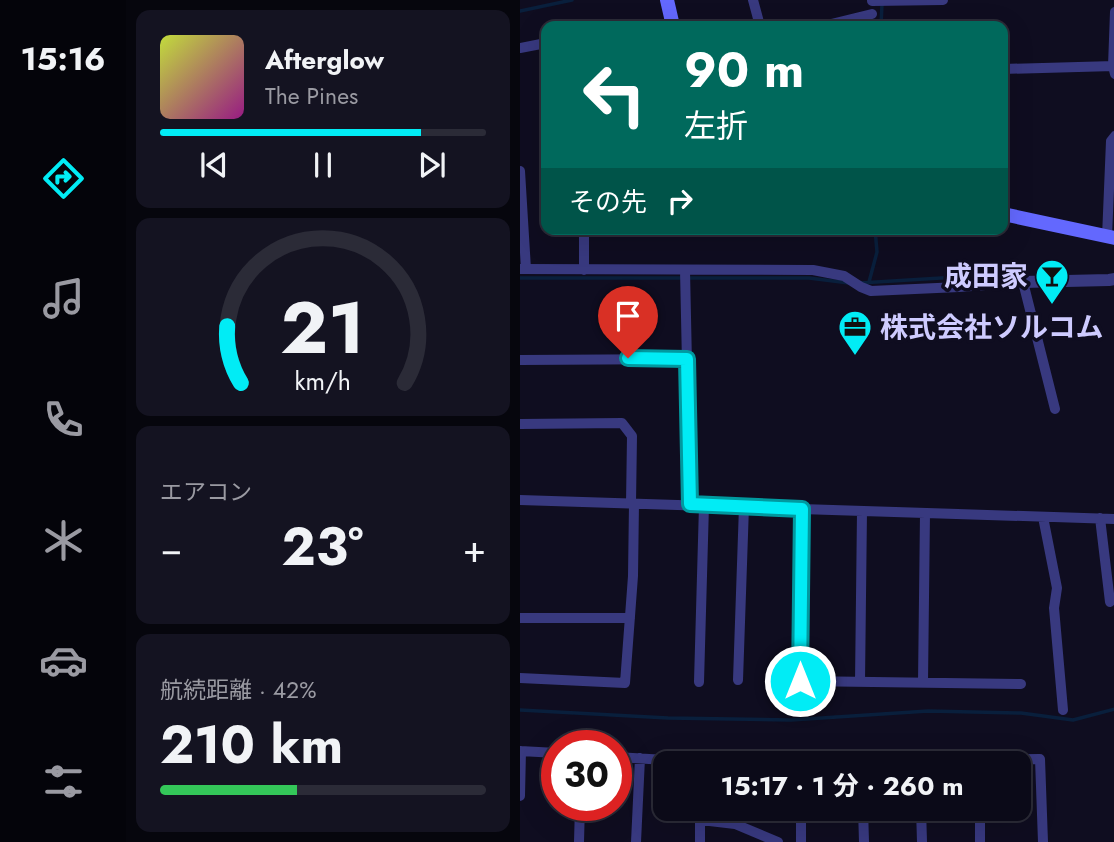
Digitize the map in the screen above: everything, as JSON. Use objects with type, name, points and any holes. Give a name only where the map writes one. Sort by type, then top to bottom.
[{"type":"main road","points":[[667,0],[672,21]]},
{"type":"main road","points":[[1008,216],[1111,238]]},
{"type":"street","points":[[753,0],[759,21]]},
{"type":"street","points":[[871,21],[873,1],[943,0]]},
{"type":"street","points":[[1008,69],[1114,69],[1114,12]]},
{"type":"street","points":[[843,21],[872,14]]},
{"type":"street","points":[[520,47],[541,44]]},
{"type":"street","points":[[1111,238],[1111,141],[1114,136]]},
{"type":"street","points":[[520,171],[523,269],[686,275],[813,270],[834,273],[871,291],[1114,279]]},
{"type":"street","points":[[584,235],[584,270]]},
{"type":"street","points":[[686,275],[690,504]]},
{"type":"street","points":[[1023,282],[1055,408]]},
{"type":"street","points":[[520,360],[687,359]]},
{"type":"street","points":[[520,424],[622,424],[632,436],[633,576],[625,683],[520,678]]},
{"type":"street","points":[[520,500],[1114,519]]},
{"type":"street","points":[[699,682],[704,505]]},
{"type":"street","points":[[738,680],[744,506]]},
{"type":"street","points":[[800,710],[802,509]]},
{"type":"street","points":[[860,682],[862,511]]},
{"type":"street","points":[[924,682],[925,513]]},
{"type":"street","points":[[1043,517],[1057,588],[1054,608],[1064,710]]},
{"type":"street","points":[[1100,518],[1110,601]]},
{"type":"street","points":[[520,618],[630,618]]},
{"type":"street","points":[[800,681],[1020,684]]},
{"type":"street","points":[[520,796],[520,751],[541,752]]},
{"type":"street","points":[[632,758],[653,759]]},
{"type":"street","points":[[637,842],[640,758]]},
{"type":"street","points":[[1031,759],[1040,759],[1043,842]]},
{"type":"street","points":[[579,842],[580,821]]},
{"type":"street","points":[[700,842],[701,821]]},
{"type":"street","points":[[710,821],[735,824],[778,842]]},
{"type":"street","points":[[801,821],[801,842]]},
{"type":"street","points":[[863,821],[864,842]]},
{"type":"street","points":[[921,821],[922,842]]},
{"type":"street","points":[[980,821],[980,842]]},
{"type":"waterway","points":[[520,11],[572,0]]},
{"type":"waterway","points":[[881,21],[882,4]]},
{"type":"waterway","points":[[869,282],[877,252],[876,235]]},
{"type":"waterway","points":[[860,283],[1022,273]]},
{"type":"waterway","points":[[520,278],[809,278],[849,283]]},
{"type":"waterway","points":[[520,710],[668,718],[791,720],[928,711],[1021,713],[1073,720],[1115,709]]},
{"type":"place","name":"成田家","points":[[1052,306]]},
{"type":"place","name":"株式会社ソルコム","points":[[855,357]]},
{"type":"route","points":[[628,358],[687,359],[690,504],[802,509],[800,681]]}]
